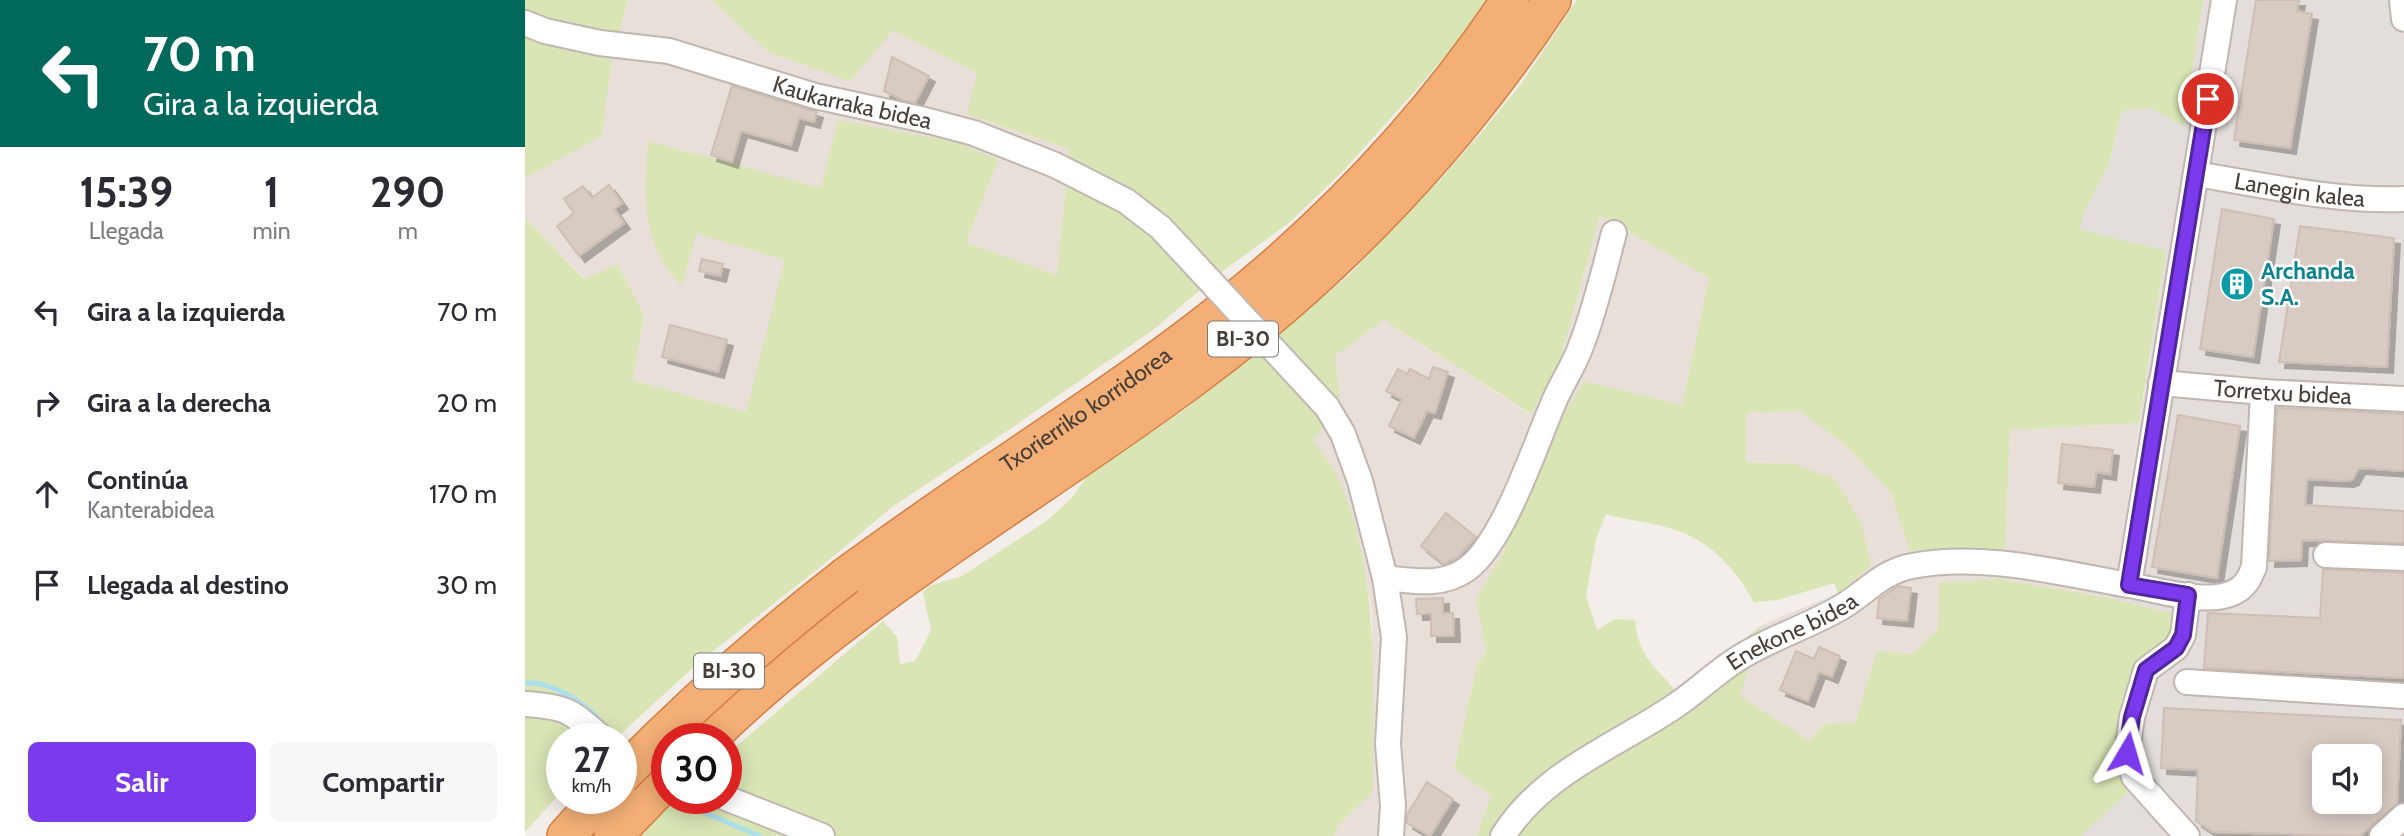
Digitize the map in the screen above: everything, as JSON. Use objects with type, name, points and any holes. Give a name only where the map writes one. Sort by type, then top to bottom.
[{"type":"highway","name":"Txorierriko korridorea","points":[[726,723],[800,657],[856,590],[1255,283],[1338,207],[1412,128],[1478,46],[1510,0]]},
{"type":"highway","name":"Txorierriko korridorea","points":[[637,760],[709,689],[778,629],[960,538],[1191,380],[1248,335],[1307,285],[1363,232],[1438,152],[1506,67],[1552,0]]},
{"type":"highway","points":[[613,836],[651,797]]},
{"type":"highway","points":[[566,836],[586,814]]},
{"type":"street","points":[[2129,585],[2224,0]]},
{"type":"street","points":[[2402,0],[2404,19]]},
{"type":"street","name":"Kaukarraka bidea","points":[[525,23],[545,31],[600,43],[669,51],[815,96],[974,133],[1055,164],[1126,201],[1161,228],[1327,407],[1343,434],[1360,481],[1385,578]]},
{"type":"street","name":"Lanegin kalea","points":[[2196,174],[2294,191],[2404,199]]},
{"type":"street","points":[[1391,836],[1393,806],[1388,744],[1394,637],[1385,578],[1438,582],[1457,575],[1482,555],[1521,481],[1553,403],[1581,349],[1614,233]]},
{"type":"street","name":"Torretxu bidea","points":[[2161,383],[2263,392],[2404,399]]},
{"type":"street","name":"Enekone bidea","points":[[1503,836],[1515,817],[1551,783],[1675,706],[1743,655],[1838,609],[1878,579],[1894,571],[1913,565],[1993,562],[2188,595],[2227,597],[2243,587],[2254,567],[2263,392]]},
{"type":"street","points":[[2326,555],[2404,558]]},
{"type":"street","points":[[2187,836],[2134,777],[2127,753],[2132,717],[2146,670],[2176,648],[2183,635],[2188,595]]},
{"type":"street","points":[[2187,682],[2404,696]]},
{"type":"street","points":[[525,704],[559,707],[585,723]]},
{"type":"street","points":[[742,804],[822,836]]},
{"type":"street","points":[[2382,836],[2404,816]]},
{"type":"shaded area","points":[[628,0],[712,0],[768,52],[893,30],[978,73],[967,114],[1069,149],[1057,275],[966,243],[998,160],[822,189],[648,141],[681,285],[695,232],[786,260],[746,412],[633,380],[644,315],[619,265],[585,279],[525,218],[525,178],[602,136],[611,65]]},
{"type":"shaded area","points":[[2203,0],[2404,0],[2404,836],[2081,836],[2129,791],[2112,762],[2132,670],[2171,613],[2113,599],[2166,251],[2078,229],[2109,164],[2122,111],[2151,108],[2184,125]]},
{"type":"shaded area","points":[[1600,215],[1709,278],[1682,405],[1510,532],[1504,552],[1477,599],[1486,651],[1477,665],[1454,768],[1492,796],[1477,836],[1334,836],[1338,826],[1373,792],[1372,612],[1356,532],[1313,440],[1341,408],[1335,356],[1384,320],[1530,414],[1560,360]]},
{"type":"shaded area","points":[[1799,411],[1846,445],[1891,493],[1911,551],[2005,549],[2010,430],[2139,423],[2113,599],[1999,579],[1939,627],[1913,654],[1877,651],[1855,724],[1824,724],[1810,742],[1740,696],[1762,625],[1838,593],[1871,565],[1795,464],[1746,462],[1746,413]]},
{"type":"green space","points":[[525,0],[628,0],[611,65],[602,136],[525,178]]},
{"type":"green space","points":[[712,0],[1490,0],[1478,18],[1344,170],[1290,222],[1220,273],[1153,330],[892,507],[697,664],[632,723],[546,723],[546,809],[525,832],[525,218],[584,279],[618,264],[644,315],[633,380],[746,412],[785,260],[696,233],[682,286],[658,254],[652,237],[646,200],[648,141],[821,188],[838,120],[959,143],[998,160],[966,243],[1057,275],[1069,149],[967,114],[977,73],[893,30],[850,81],[768,52]]},
{"type":"green space","points":[[1577,0],[2203,0],[2184,126],[2151,108],[2122,111],[2109,164],[2086,208],[2079,229],[2166,251],[2139,423],[2010,430],[2005,549],[1910,551],[1891,493],[1846,445],[1799,411],[1746,413],[1746,462],[1795,464],[1835,479],[1861,523],[1871,566],[1838,593],[1834,583],[1778,600],[1754,602],[1723,560],[1693,537],[1664,526],[1606,514],[1596,539],[1586,596],[1597,630],[1615,619],[1635,620],[1644,652],[1677,692],[1762,625],[1740,696],[1810,741],[1824,724],[1855,723],[1877,651],[1913,654],[1938,628],[1939,583],[1999,579],[2113,599],[2171,613],[2173,641],[2132,670],[2112,762],[2129,791],[2081,836],[1477,836],[1491,796],[1454,768],[1477,665],[1486,651],[1476,599],[1504,552],[1510,532],[1556,428],[1584,381],[1682,405],[1709,278],[1600,215],[1560,360],[1531,414],[1384,320],[1335,356],[1341,408],[1313,440],[1337,476],[1361,551],[1368,591],[1374,713],[1373,792],[1338,826],[1334,836],[640,836],[661,814],[742,814],[742,741],[883,621],[897,637],[900,664],[915,661],[931,630],[923,593],[929,586],[962,576],[1045,522],[1071,499],[1087,476],[1184,410],[1349,275],[1440,180],[1521,84]]},
{"type":"building","points":[[2256,0],[2299,0],[2297,11],[2312,14],[2290,148],[2234,140]]},
{"type":"building","points":[[892,57],[929,76],[915,103],[884,91]]},
{"type":"building","points":[[732,86],[817,112],[814,122],[799,118],[791,145],[741,131],[732,162],[711,155]]},
{"type":"building","points":[[609,185],[622,203],[614,209],[624,223],[579,256],[557,226],[574,213],[564,199],[583,186],[592,198]]},
{"type":"building","name":"Archanda S.A.","points":[[2222,209],[2274,219],[2253,357],[2200,349]]},
{"type":"building","points":[[2300,226],[2394,238],[2387,367],[2279,362]]},
{"type":"building","points":[[702,259],[723,264],[720,276],[699,271]]},
{"type":"building","points":[[670,325],[727,340],[718,372],[662,357]]},
{"type":"building","points":[[1433,367],[1448,372],[1435,413],[1427,411],[1414,438],[1389,426],[1402,399],[1386,391],[1398,369],[1407,374],[1410,369],[1429,379]]},
{"type":"building","points":[[2277,408],[2404,414],[2404,471],[2359,468],[2353,479],[2348,481],[2307,479],[2305,505],[2404,511],[2404,543],[2302,540],[2301,560],[2269,561]]},
{"type":"building","points":[[2178,415],[2240,426],[2217,578],[2152,567]]},
{"type":"building","points":[[2062,444],[2113,450],[2110,474],[2096,472],[2094,487],[2058,483]]},
{"type":"building","points":[[1446,513],[1476,537],[1458,557],[1444,564],[1421,546]]},
{"type":"building","points":[[2323,569],[2404,573],[2404,678],[2204,668],[2208,613],[2320,618]]},
{"type":"building","points":[[1898,586],[1911,588],[1907,621],[1877,618],[1879,599]]},
{"type":"building","points":[[1443,598],[1443,613],[1453,613],[1454,636],[1431,636],[1431,614],[1417,614],[1416,599]]},
{"type":"building","points":[[1819,647],[1840,656],[1832,677],[1819,672],[1808,701],[1780,690],[1796,651],[1814,659]]},
{"type":"building","points":[[2164,708],[2401,720],[2397,803],[2360,836],[2213,832],[2196,821],[2198,770],[2161,768]]},
{"type":"building","points":[[1427,782],[1453,799],[1430,836],[1407,823],[1407,815]]},
{"type":"waterway","points":[[525,683],[557,689],[578,701],[602,723]]},
{"type":"waterway","points":[[707,814],[760,836]]},
{"type":"place","name":"Archanda S.A.","points":[[2237,284]]},
{"type":"route","points":[[2127,753],[2132,717],[2146,670],[2176,648],[2183,635],[2188,595],[2129,585],[2208,99]]}]
